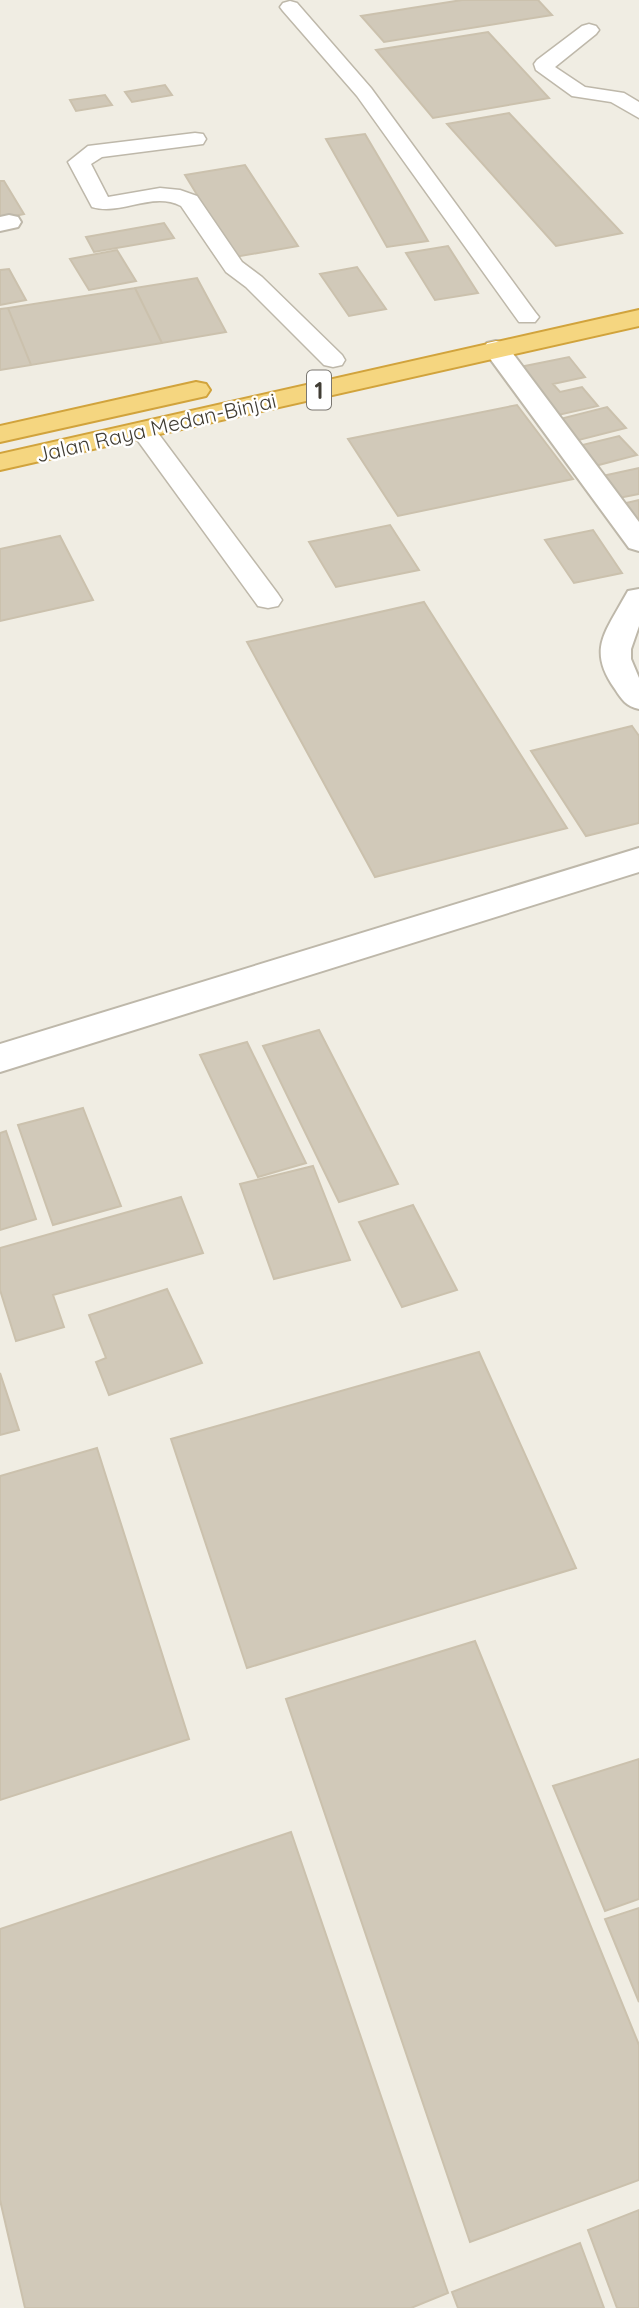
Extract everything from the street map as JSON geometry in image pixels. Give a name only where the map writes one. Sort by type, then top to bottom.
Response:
[{"type":"highway","name":"Jalan Raya Medan-Binjai","points":[[0,462],[450,360],[527,317],[577,306]]},
{"type":"highway","name":"Jalan Raya Medan-Binjai","points":[[492,338],[639,318]]},
{"type":"highway","points":[[434,338],[450,360]]},
{"type":"highway","name":"1","points":[[306,366],[346,358]]},
{"type":"highway","name":"Jalan Raya Medan-Binjai","points":[[0,434],[226,384]]},
{"type":"street","points":[[492,338],[639,542]]},
{"type":"street","points":[[639,598],[613,651],[615,664],[624,681],[639,699]]},
{"type":"street","points":[[0,1058],[639,860]]},
{"type":"lane","points":[[290,7],[364,92],[527,317]]},
{"type":"lane","points":[[589,30],[544,64],[546,70],[579,92],[617,97],[639,112]]},
{"type":"lane","points":[[195,139],[96,151],[79,162],[100,202],[106,204],[181,195],[189,201],[234,267],[346,358]]},
{"type":"lane","points":[[143,430],[268,600]]},
{"type":"building","points":[[462,0],[538,0],[552,15],[384,42],[361,16]]},
{"type":"building","points":[[488,32],[549,98],[433,118],[376,50]]},
{"type":"building","points":[[165,85],[172,95],[132,102],[125,92]]},
{"type":"building","points":[[105,95],[112,105],[76,111],[70,100]]},
{"type":"building","points":[[509,113],[622,233],[556,246],[447,124]]},
{"type":"building","points":[[365,134],[428,241],[387,247],[326,139]]},
{"type":"building","points":[[245,165],[298,246],[235,257],[185,175]]},
{"type":"building","points":[[0,181],[4,181],[24,214],[0,219]]},
{"type":"building","points":[[164,223],[174,238],[94,252],[86,237]]},
{"type":"building","points":[[448,246],[478,293],[435,300],[406,253]]},
{"type":"building","points":[[117,250],[136,281],[89,290],[70,259]]},
{"type":"building","points":[[357,267],[386,309],[349,316],[320,274]]},
{"type":"building","points":[[9,269],[26,300],[0,305],[0,270]]},
{"type":"building","points":[[197,278],[226,332],[162,343],[135,288]]},
{"type":"building","points":[[135,288],[162,343],[31,365],[8,308]]},
{"type":"building","points":[[8,308],[31,365],[0,370],[0,309]]},
{"type":"building","points":[[569,357],[585,377],[553,384],[560,392],[582,387],[598,406],[554,416],[515,368]]},
{"type":"building","points":[[517,405],[573,479],[398,516],[348,439]]},
{"type":"building","points":[[607,407],[626,428],[571,442],[552,421]]},
{"type":"building","points":[[619,436],[637,455],[591,467],[574,447]]},
{"type":"building","points":[[639,468],[639,494],[614,499],[598,477]]},
{"type":"building","points":[[639,500],[639,531],[617,505]]},
{"type":"building","points":[[390,525],[419,570],[336,587],[309,542]]},
{"type":"building","points":[[593,530],[622,573],[574,583],[545,540]]},
{"type":"building","points":[[60,536],[93,600],[0,621],[0,549]]},
{"type":"building","points":[[424,602],[567,828],[375,877],[247,642]]},
{"type":"building","points":[[632,726],[639,736],[639,823],[586,836],[531,751]]},
{"type":"building","points":[[319,1030],[398,1184],[339,1202],[263,1046]]},
{"type":"building","points":[[247,1042],[306,1163],[258,1177],[200,1055]]},
{"type":"building","points":[[83,1108],[121,1206],[53,1225],[18,1125]]},
{"type":"building","points":[[6,1131],[36,1219],[0,1230],[0,1133]]},
{"type":"building","points":[[313,1166],[350,1260],[274,1279],[240,1184]]},
{"type":"building","points":[[181,1197],[203,1253],[53,1295],[64,1327],[16,1341],[0,1290],[0,1248]]},
{"type":"building","points":[[413,1205],[457,1290],[402,1307],[359,1222]]},
{"type":"building","points":[[167,1289],[202,1363],[109,1395],[96,1362],[106,1358],[89,1315]]},
{"type":"building","points":[[479,1352],[576,1568],[247,1668],[171,1439]]},
{"type":"building","points":[[0,1373],[19,1430],[0,1435]]},
{"type":"building","points":[[97,1448],[189,1739],[0,1800],[0,1476]]},
{"type":"building","points":[[475,1641],[639,2045],[639,2180],[470,2242],[286,1699]]},
{"type":"building","points":[[639,1759],[639,1899],[605,1911],[553,1786]]},
{"type":"building","points":[[291,1832],[448,2293],[411,2308],[25,2308],[0,2200],[0,1929]]},
{"type":"building","points":[[639,1908],[639,2002],[605,1919]]},
{"type":"building","points":[[639,2210],[639,2308],[617,2308],[588,2230]]},
{"type":"building","points":[[580,2243],[604,2308],[458,2308],[452,2292]]}]
